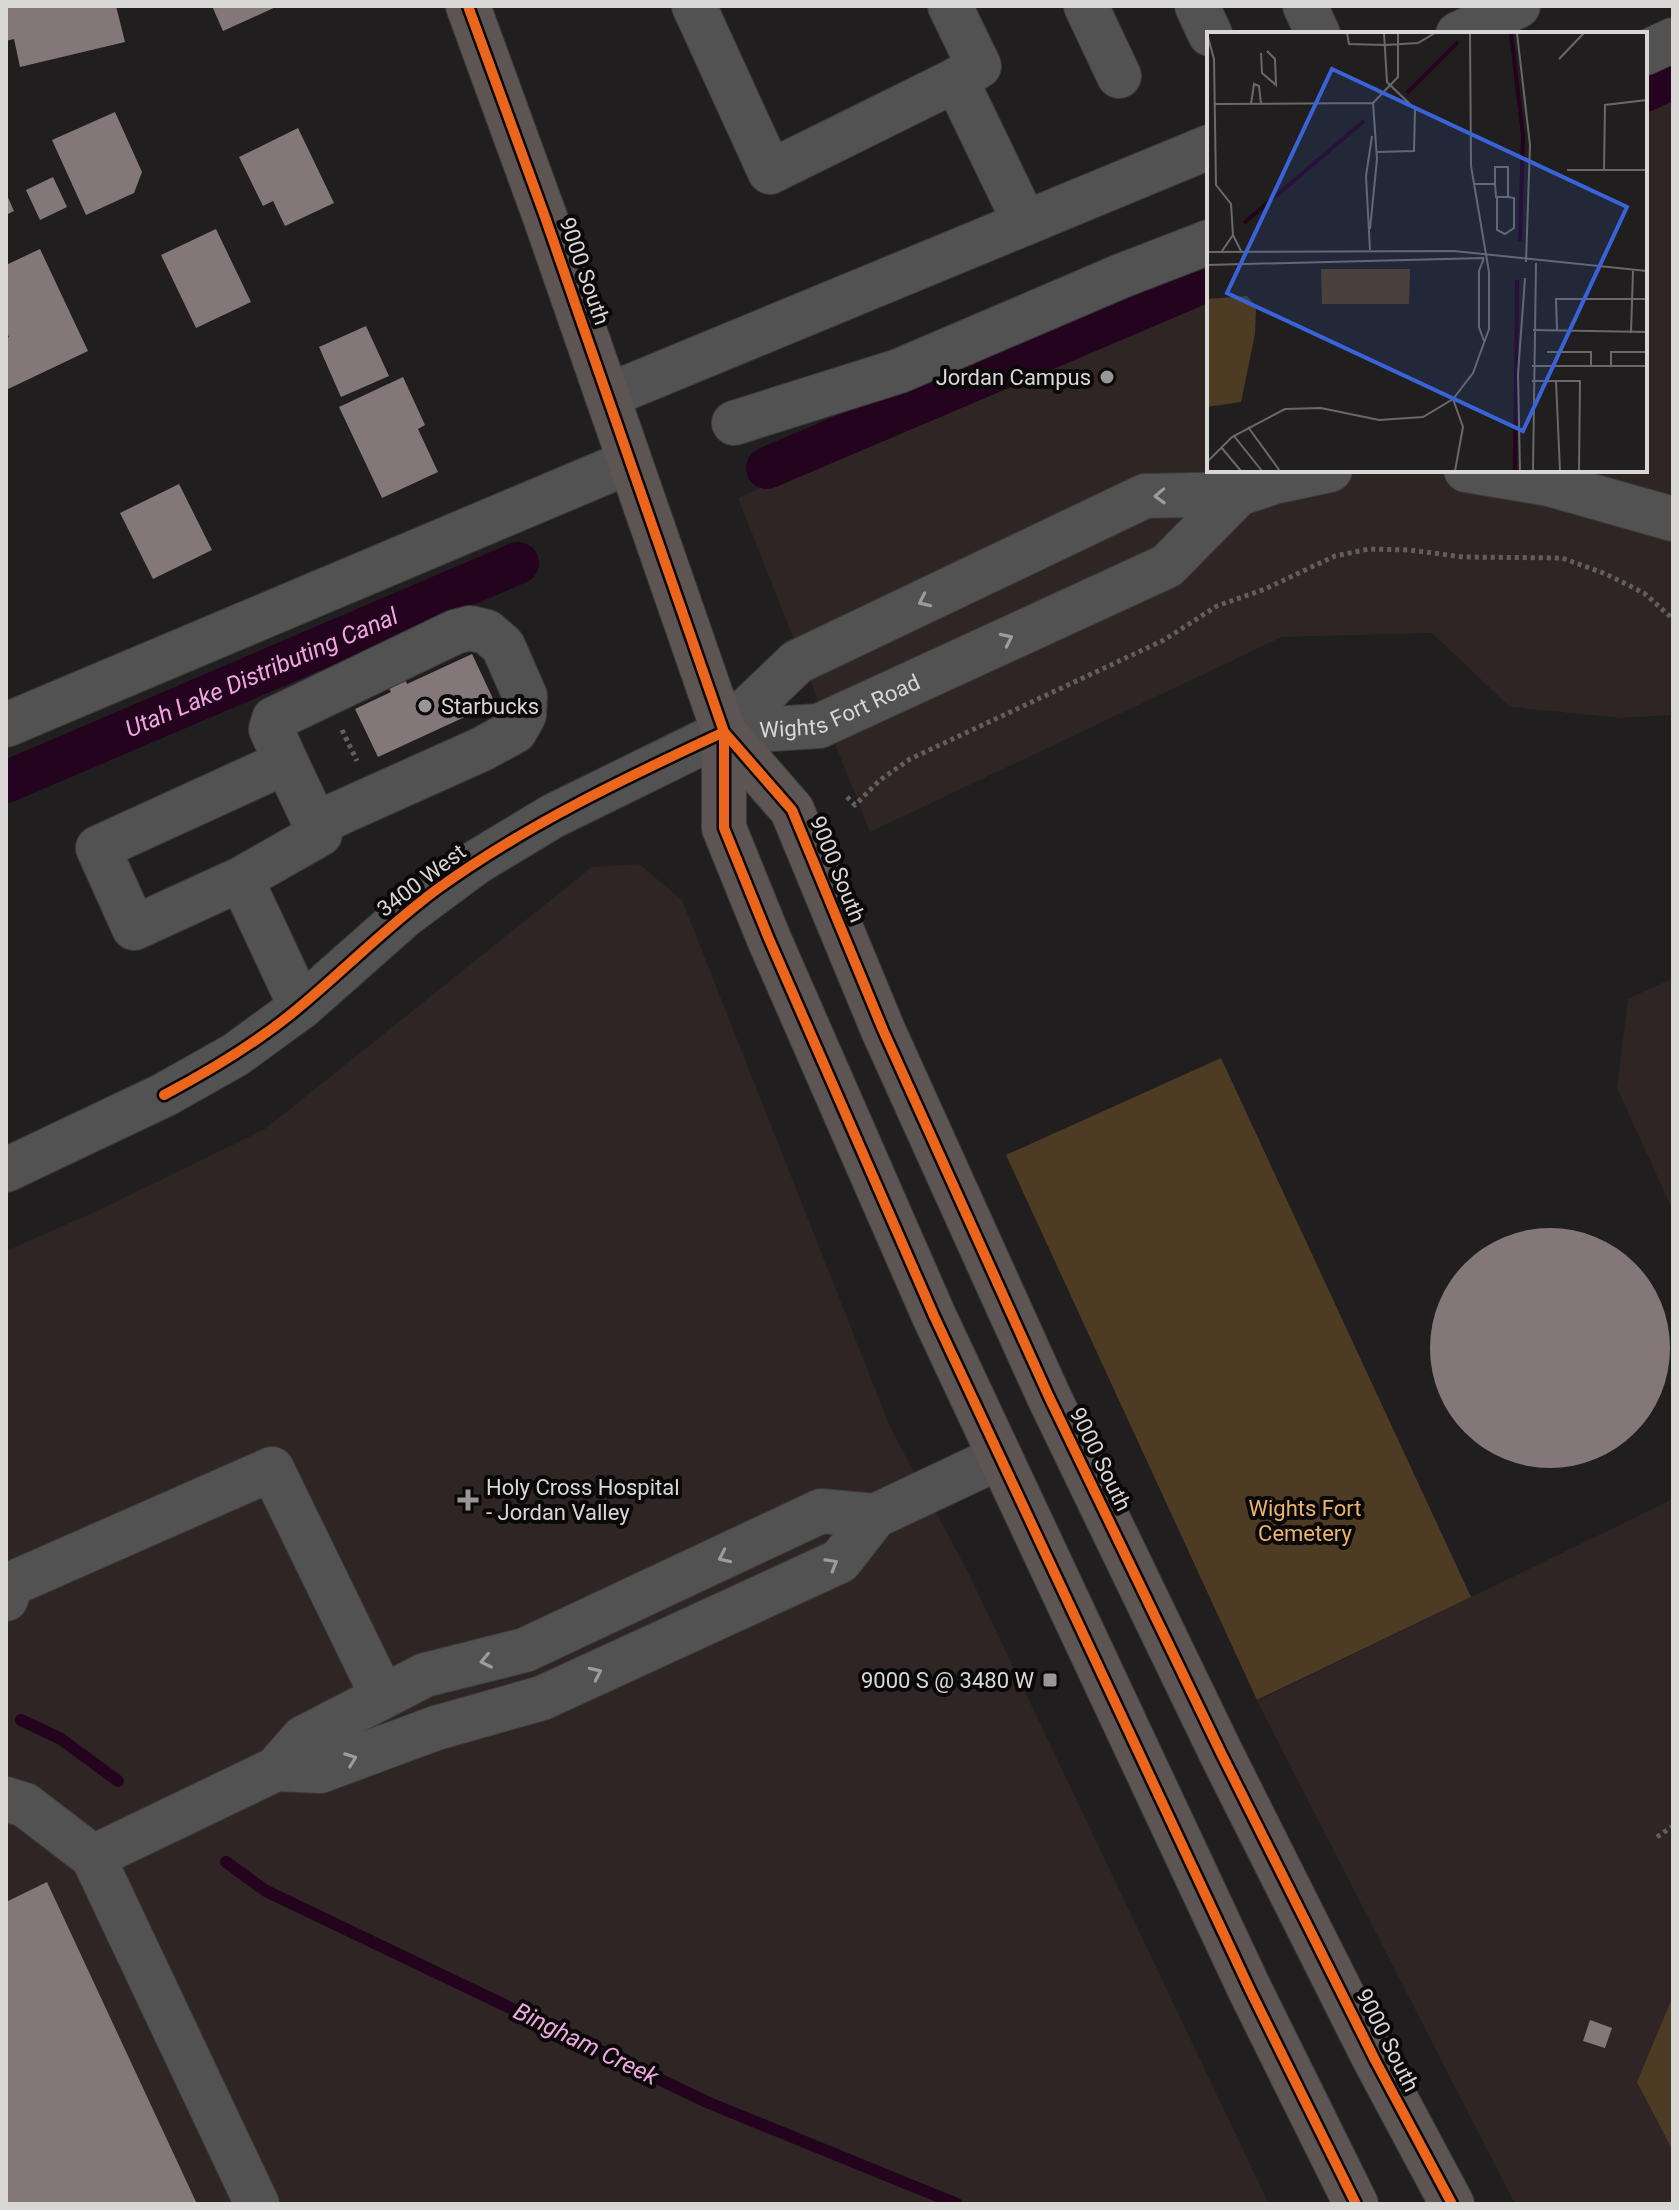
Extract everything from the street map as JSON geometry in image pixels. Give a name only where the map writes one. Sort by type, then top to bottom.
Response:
[{"type":"main road","name":"9000 South","points":[[468,6],[724,732],[724,828],[821,1064],[1000,1457],[1250,1990],[1356,2204]]},
{"type":"main road","name":"9000 South","points":[[724,732],[792,810],[889,1044],[1049,1397],[1256,1823],[1375,2060],[1452,2204]]},
{"type":"street","points":[[694,6],[770,172],[979,66],[950,6]]},
{"type":"street","points":[[1086,6],[1119,76]]},
{"type":"street","points":[[1197,6],[1209,32]]},
{"type":"street","points":[[1305,6],[1317,32]]},
{"type":"street","points":[[1462,32],[1518,6]]},
{"type":"street","points":[[1647,52],[1673,40]]},
{"type":"street","points":[[956,80],[1025,223]]},
{"type":"street","points":[[607,396],[1207,148]]},
{"type":"street","points":[[734,423],[899,371],[1207,243]]},
{"type":"street","points":[[6,725],[629,462]]},
{"type":"street","name":"Wights Fort Road","points":[[724,732],[797,662],[1145,496],[1238,494],[1321,472]]},
{"type":"street","points":[[1478,472],[1549,484],[1673,519]]},
{"type":"street","name":"Wights Fort Road","points":[[724,732],[819,726],[1167,566],[1238,494]]},
{"type":"street","points":[[286,762],[98,848],[134,928],[241,879],[320,834],[315,824],[286,762],[271,729],[274,719],[455,632],[470,628],[487,632],[503,646],[525,696],[524,715],[515,731],[482,749],[315,824]]},
{"type":"street","name":"3400 West","points":[[6,1170],[200,1076],[235,1055],[301,1007],[405,915],[475,863],[553,816],[724,732]]},
{"type":"street","points":[[241,879],[301,1007]]},
{"type":"street","points":[[276,1769],[320,1771],[436,1728],[542,1698],[840,1561],[875,1516],[1000,1457]]},
{"type":"street","points":[[6,1599],[11,1584],[272,1469],[382,1695]]},
{"type":"street","points":[[93,1857],[276,1769],[303,1738],[425,1675],[525,1650],[821,1511],[875,1516]]},
{"type":"street","points":[[6,1799],[25,1805],[93,1857],[257,2204]]},
{"type":"path","points":[[847,797],[855,805],[880,780],[910,759],[1164,640],[1217,606],[1265,589],[1335,556],[1358,551],[1410,550],[1463,557],[1562,558],[1606,574],[1644,593],[1673,619]]},
{"type":"path","points":[[351,725],[342,729],[359,765]]},
{"type":"path","points":[[1657,1837],[1673,1826]]},
{"type":"shaded area","name":"Jordan Campus","points":[[1673,75],[1673,715],[1621,718],[1510,707],[1432,633],[1282,637],[870,832],[738,498],[1207,286],[1207,472],[1647,472],[1647,87]]},
{"type":"shaded area","name":"Holy Cross Hospital - Jordan Valley","points":[[639,864],[682,900],[891,1429],[967,1570],[1269,2204],[6,2204],[6,1251],[99,1210],[265,1129],[592,867]]},
{"type":"shaded area","points":[[1673,978],[1673,1211],[1617,1088],[1628,999]]},
{"type":"shaded area","points":[[1673,1499],[1673,2204],[1515,2204],[1257,1701]]},
{"type":"green space","name":"Wights Fort Cemetery","points":[[1221,1058],[1471,1597],[1257,1700],[1006,1155]]},
{"type":"green space","points":[[1673,1996],[1673,2151],[1637,2082]]},
{"type":"building","points":[[6,6],[116,6],[125,42],[20,67],[14,39],[6,41]]},
{"type":"building","points":[[212,6],[278,6],[223,31]]},
{"type":"building","points":[[115,112],[142,172],[134,193],[86,215],[52,140]]},
{"type":"building","points":[[298,128],[334,203],[285,226],[273,201],[263,206],[239,157]]},
{"type":"building","points":[[53,177],[67,207],[40,220],[26,190]]},
{"type":"building","points":[[6,193],[14,211],[6,215]]},
{"type":"building","points":[[216,229],[251,302],[196,328],[161,255]]},
{"type":"building","points":[[40,249],[88,351],[6,390],[6,339],[9,337],[6,331],[6,265]]},
{"type":"building","points":[[366,326],[389,376],[341,397],[319,347]]},
{"type":"building","points":[[403,377],[425,425],[418,429],[438,472],[382,498],[339,407]]},
{"type":"building","points":[[179,484],[212,550],[153,579],[120,513]]},
{"type":"building","name":"Starbucks","points":[[472,654],[495,703],[378,757],[355,709],[391,692],[387,685],[404,677],[407,684]]},
{"type":"building","points":[[1550,1228],[1573,1230],[1596,1237],[1617,1248],[1635,1263],[1650,1281],[1661,1302],[1668,1325],[1668,1371],[1661,1394],[1650,1415],[1635,1433],[1617,1448],[1596,1459],[1573,1466],[1550,1468],[1527,1466],[1504,1459],[1483,1448],[1465,1433],[1450,1415],[1439,1394],[1432,1371],[1430,1348],[1432,1325],[1439,1302],[1450,1281],[1465,1263],[1483,1248],[1504,1237],[1527,1230]]},
{"type":"building","points":[[47,1882],[197,2204],[6,2204],[6,1902]]},
{"type":"building","points":[[1590,2020],[1612,2028],[1605,2048],[1583,2041]]},
{"type":"waterway","name":"Utah Lake Distributing Canal","points":[[1647,90],[1673,78]]},
{"type":"waterway","name":"Utah Lake Distributing Canal","points":[[767,468],[1207,281]]},
{"type":"waterway","name":"Utah Lake Distributing Canal","points":[[6,782],[518,563]]},
{"type":"waterway","name":"Bingham Creek","points":[[21,1720],[61,1739],[118,1781]]},
{"type":"waterway","name":"Bingham Creek","points":[[226,1862],[266,1891],[709,2103],[957,2204]]},
{"type":"cycle path","points":[[468,6],[545,217],[724,732],[724,828],[769,939],[934,1316],[1250,1990],[1356,2204]]},
{"type":"cycle path","points":[[724,732],[792,810],[883,1030],[1049,1397],[1221,1753],[1375,2060],[1452,2204]]},
{"type":"cycle path","points":[[164,1095],[270,1031],[419,903],[470,866],[577,804],[724,732]]},
{"type":"place","name":"Jordan Campus","points":[[1107,377]]},
{"type":"place","name":"Starbucks","points":[[425,706]]},
{"type":"place","name":"Holy Cross Hospital - Jordan Valley","points":[[468,1500]]},
{"type":"place","name":"9000 S @ 3480 W","points":[[1050,1680]]}]
